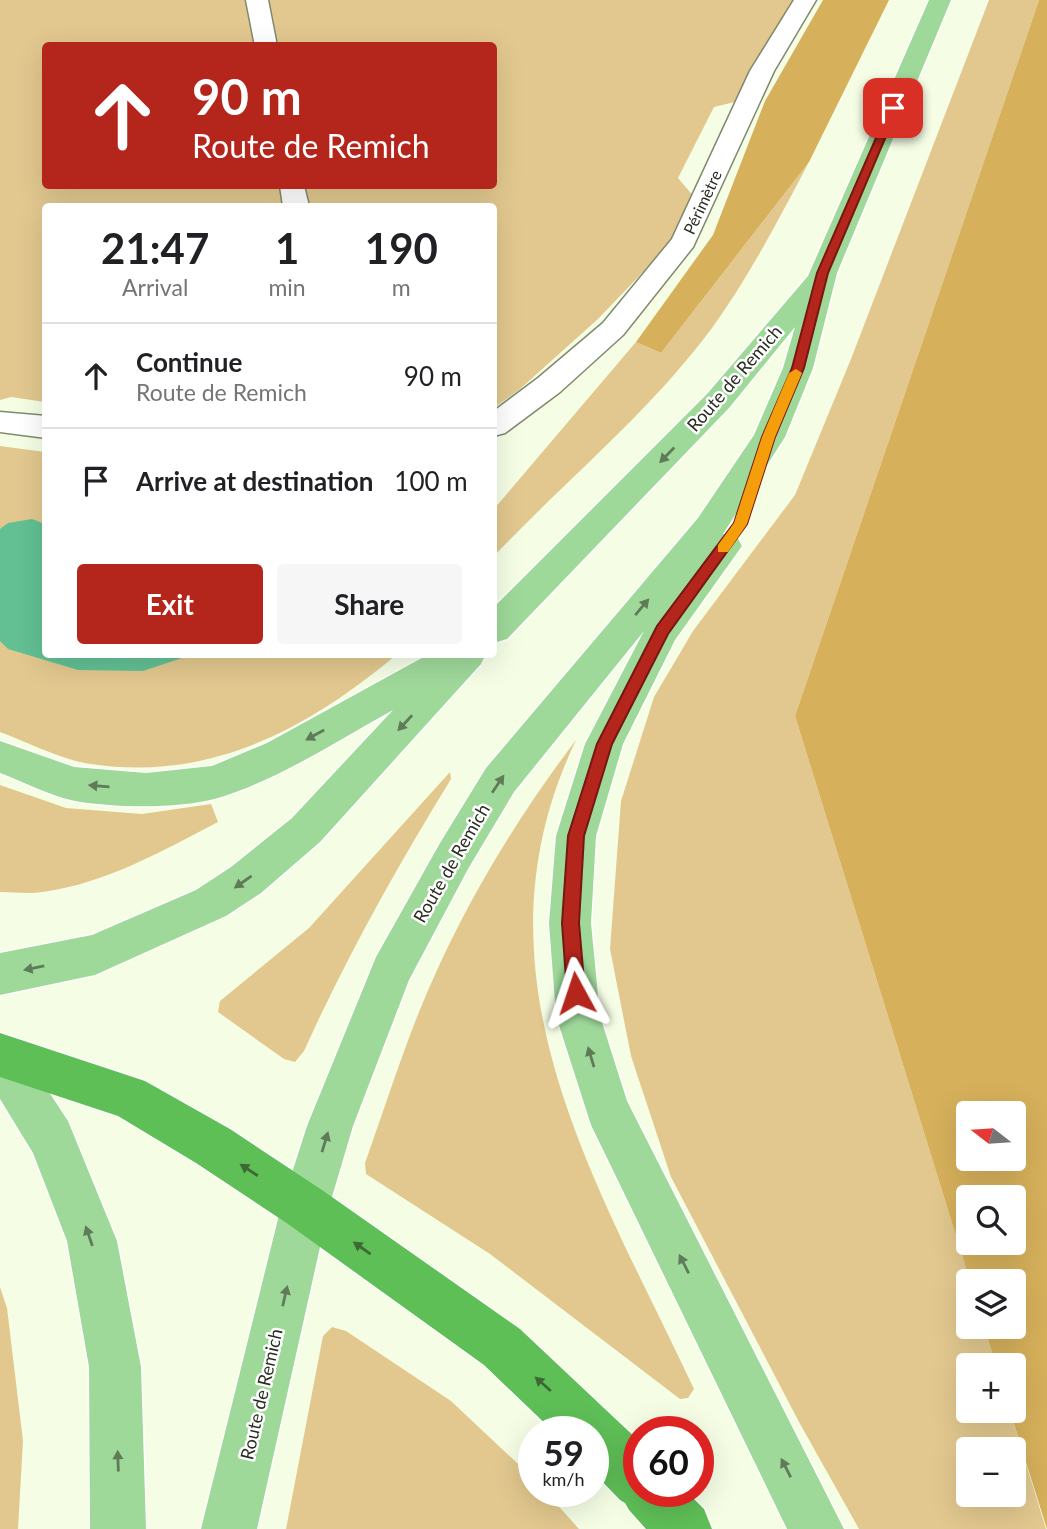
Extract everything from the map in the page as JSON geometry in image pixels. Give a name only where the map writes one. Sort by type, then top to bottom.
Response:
[{"type":"highway","points":[[0,1056],[129,1097],[213,1146],[306,1207],[502,1347],[576,1416]]},
{"type":"highway","points":[[609,1449],[623,1464]]},
{"type":"highway","points":[[663,1507],[684,1529]]},
{"type":"main road","name":"Route de Remich","points":[[229,1529],[306,1207],[330,1126],[391,971],[500,780],[710,527],[769,437],[798,368],[823,273],[940,0]]},
{"type":"main road","name":"Route de Remich","points":[[497,626],[619,505],[718,401],[823,273]]},
{"type":"main road","points":[[769,437],[741,524],[662,631],[604,744],[576,836],[570,923],[578,1016],[607,1110],[816,1529]]},
{"type":"main road","points":[[0,757],[74,783],[146,790],[215,782],[281,754],[454,658]]},
{"type":"main road","points":[[0,974],[95,955],[211,903],[246,880],[306,830],[464,658]]},
{"type":"main road","points":[[0,1056],[51,1138],[92,1241],[115,1367],[118,1529]]},
{"type":"lane","points":[[257,0],[265,42]]},
{"type":"lane","name":"Périmètre","points":[[497,424],[549,385],[613,329],[684,241],[762,71],[805,0]]},
{"type":"lane","points":[[0,422],[42,427]]},
{"type":"shaded area","points":[[0,0],[793,0],[739,101],[714,107],[678,178],[695,198],[664,250],[598,319],[520,389],[497,406],[497,203],[42,203],[42,402],[11,397],[0,400]]},
{"type":"shaded area","points":[[823,0],[889,0],[809,162],[661,353],[636,342],[713,235],[765,101]]},
{"type":"shaded area","points":[[989,0],[1039,0],[795,716],[956,1236],[956,1255],[962,1255],[966,1269],[956,1269],[956,1339],[988,1339],[992,1353],[956,1353],[956,1423],[1014,1423],[1018,1437],[956,1437],[956,1507],[1026,1507],[1026,1463],[1046,1529],[859,1529],[799,1422],[671,1177],[631,1056],[610,949],[621,801],[654,697],[693,631],[795,495],[851,359]]},
{"type":"shaded area","points":[[1039,0],[1047,0],[1047,1529],[1026,1462],[1026,1437],[1018,1437],[1014,1423],[1026,1423],[1026,1353],[992,1353],[988,1339],[1026,1339],[1026,1269],[966,1269],[962,1255],[1026,1255],[1026,1185],[956,1185],[956,1236],[795,716]]},
{"type":"shaded area","points":[[809,162],[739,288],[712,328],[661,389],[497,553],[497,505],[636,342],[661,353]]},
{"type":"shaded area","points":[[0,446],[42,452],[42,658],[392,658],[328,706],[292,727],[255,744],[216,757],[176,765],[134,768],[80,762],[0,732]]},
{"type":"shaded area","points":[[32,519],[42,523],[42,658],[182,658],[143,671],[78,670],[8,649],[0,641],[0,529],[8,523]]},
{"type":"shaded area","points":[[576,740],[545,826],[533,911],[538,993],[556,1074],[584,1154],[618,1232],[694,1389],[688,1398],[680,1399],[490,1254],[366,1174],[365,1163],[405,1050],[451,940],[509,837]]},
{"type":"shaded area","points":[[450,772],[451,779],[373,912],[304,1051],[295,1062],[284,1059],[218,1012],[220,1001],[309,928]]},
{"type":"shaded area","points":[[0,785],[66,808],[142,814],[211,804],[218,822],[112,874],[67,888],[43,892],[0,892]]},
{"type":"shaded area","points":[[0,1287],[7,1308],[23,1441],[18,1529],[0,1529]]},
{"type":"shaded area","points":[[332,1327],[346,1331],[451,1401],[518,1464],[518,1507],[559,1507],[579,1529],[286,1529],[323,1336]]},
{"type":"slow traffic","points":[[723,548],[741,524],[769,437],[796,373]]},
{"type":"route","points":[[576,993],[570,923],[576,836],[604,744],[662,631],[741,524],[769,437],[798,368],[823,273],[893,108]]}]
